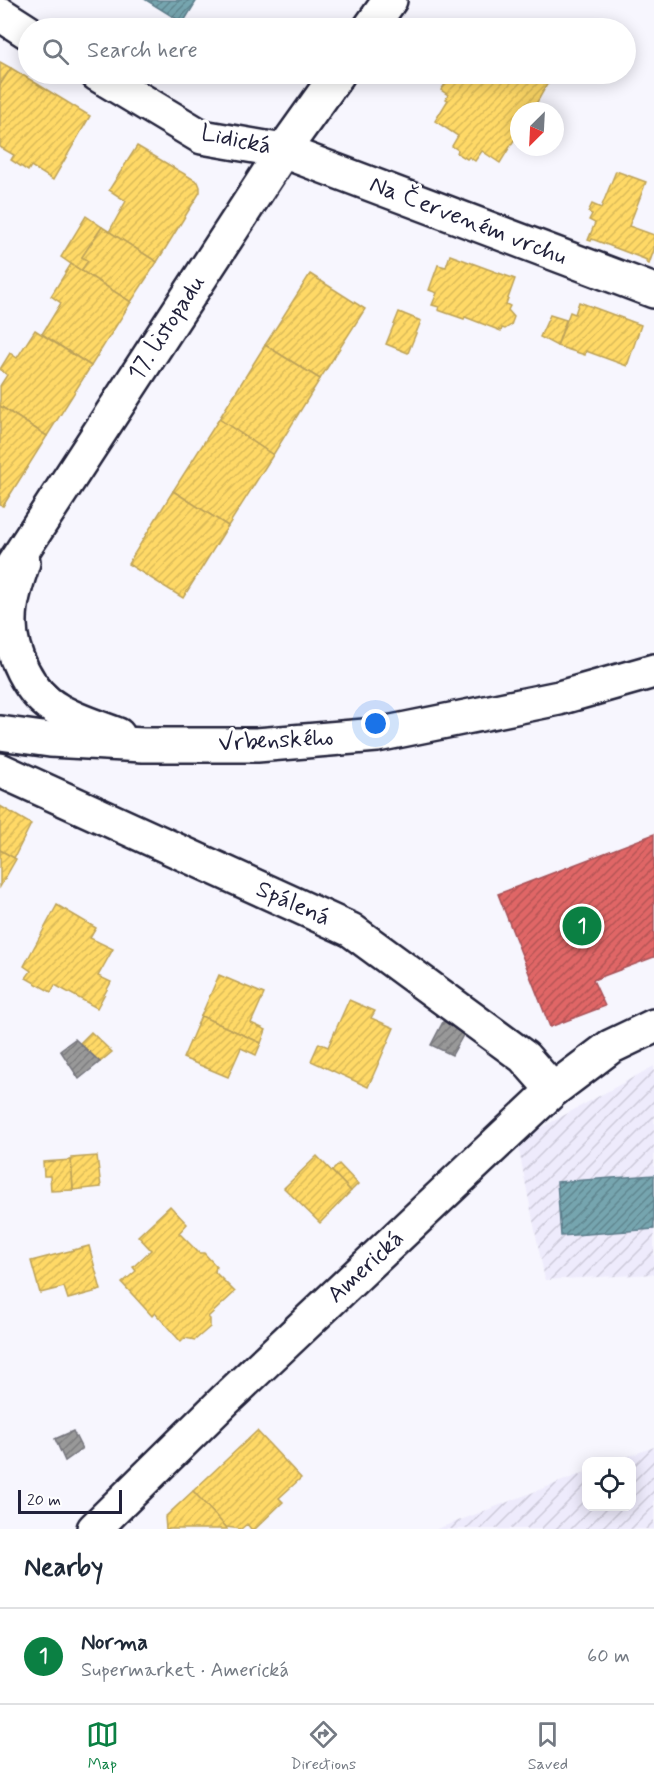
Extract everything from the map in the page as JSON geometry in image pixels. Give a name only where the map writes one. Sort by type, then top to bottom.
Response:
[{"type":"street","points":[[377,18],[390,0]]},
{"type":"street","points":[[0,14],[18,26]]},
{"type":"street","name":"Lidická","points":[[114,84],[202,137],[283,151]]},
{"type":"street","name":"17. listopadu","points":[[0,585],[283,151],[331,84]]},
{"type":"street","name":"Na Červeném vrchu","points":[[283,151],[654,291]]},
{"type":"street","points":[[33,535],[15,587],[10,621],[15,653],[20,664],[37,692],[57,710],[141,744]]},
{"type":"street","name":"Vrbenského","points":[[0,733],[50,740],[141,744],[257,745],[377,735],[559,698],[654,671]]},
{"type":"street","name":"Spálená","points":[[0,770],[351,930],[524,1056],[553,1090]]},
{"type":"street","name":"Americká","points":[[94,1529],[225,1400],[553,1090],[610,1047],[654,1026]]},
{"type":"shaded area","points":[[654,1066],[654,1274],[545,1280],[517,1141]]},
{"type":"shaded area","points":[[654,1447],[654,1529],[437,1529],[582,1474],[582,1511],[636,1511],[636,1457],[627,1457]]},
{"type":"building: Homes","points":[[0,62],[11,68],[0,85]]},
{"type":"building: Homes","points":[[11,68],[18,72],[18,84],[37,84],[90,116],[53,180],[31,166],[28,171],[11,160],[14,155],[0,147],[0,85]]},
{"type":"building: Homes","points":[[445,84],[547,84],[537,102],[510,102],[510,147],[500,163],[482,151],[475,161],[457,153],[458,150],[452,146],[458,136],[435,121],[448,100],[446,99],[448,95],[441,90]]},
{"type":"building: Homes","points":[[137,146],[198,182],[200,187],[200,192],[157,262],[109,232],[126,201],[109,190]]},
{"type":"building: Homes","points":[[616,171],[646,182],[629,226],[654,235],[654,250],[649,264],[647,260],[592,239],[588,240],[595,223],[589,220],[592,214],[588,212],[592,204],[601,208]]},
{"type":"building: Homes","points":[[86,216],[102,227],[82,257],[88,261],[81,271],[61,257]]},
{"type":"building: Homes","points":[[102,227],[157,262],[131,302],[81,271],[88,261],[82,257]]},
{"type":"building: Homes","points":[[450,255],[515,279],[506,304],[510,306],[508,310],[514,317],[511,325],[505,329],[502,328],[501,331],[465,317],[464,319],[438,310],[439,307],[432,305],[437,293],[429,290],[438,265],[446,267]]},
{"type":"building: Homes","points":[[71,264],[131,302],[91,366],[42,334],[61,303],[51,296]]},
{"type":"building: Homes","points":[[310,274],[365,309],[320,379],[265,345]]},
{"type":"building: Homes","points":[[579,302],[641,325],[627,366],[586,351],[585,355],[557,346],[570,312],[575,314]]},
{"type":"building: Homes","points":[[399,312],[421,321],[408,353],[386,344]]},
{"type":"building: Homes","points":[[550,315],[566,320],[557,346],[540,337]]},
{"type":"building: Homes","points":[[35,330],[91,366],[47,436],[0,406],[0,386],[7,375],[0,369],[10,353],[17,358]]},
{"type":"building: Homes","points":[[265,345],[320,379],[273,455],[219,419]]},
{"type":"building: Homes","points":[[0,406],[47,436],[3,506],[0,505]]},
{"type":"building: Homes","points":[[219,419],[273,455],[228,526],[173,491]]},
{"type":"building: Homes","points":[[173,491],[228,526],[183,598],[128,564]]},
{"type":"building: Homes","points":[[0,806],[31,824],[14,858],[0,850]]},
{"type":"building: Homes","points":[[0,850],[16,859],[0,887]]},
{"type":"building: Homes","points":[[57,905],[96,928],[90,938],[113,949],[98,976],[111,982],[97,1008],[55,985],[51,992],[26,978],[31,971],[24,966]]},
{"type":"building: Homes","points":[[219,975],[264,994],[251,1023],[266,1030],[261,1043],[201,1016]]},
{"type":"building: Homes","points":[[349,1000],[375,1011],[371,1018],[394,1028],[368,1087],[311,1061],[319,1043],[328,1047]]},
{"type":"building: Homes","points":[[201,1016],[261,1043],[256,1055],[241,1048],[228,1077],[183,1058]]},
{"type":"building: Homes","points":[[91,1032],[112,1052],[100,1062],[80,1043]]},
{"type":"building: Homes","points":[[97,1156],[101,1187],[73,1190],[71,1158]]},
{"type":"building: Homes","points":[[317,1156],[351,1191],[320,1223],[284,1188]]},
{"type":"building: Homes","points":[[71,1160],[73,1190],[51,1191],[50,1176],[44,1176],[43,1162]]},
{"type":"building: Homes","points":[[339,1164],[358,1184],[351,1191],[332,1171]]},
{"type":"building: Homes","points":[[170,1206],[187,1224],[179,1233],[199,1253],[204,1253],[216,1266],[215,1272],[235,1292],[208,1317],[210,1327],[195,1340],[185,1338],[181,1342],[155,1313],[152,1316],[122,1283],[136,1271],[133,1267],[151,1250],[138,1236]]},
{"type":"building: Homes","points":[[89,1246],[101,1290],[68,1299],[64,1287],[40,1293],[31,1261]]},
{"type":"building: Homes","points":[[257,1431],[301,1478],[279,1498],[283,1502],[255,1529],[251,1529],[247,1524],[241,1529],[226,1527],[193,1491]]},
{"type":"building: Homes","points":[[193,1491],[227,1529],[166,1529],[165,1517]]},
{"type":"building: Shops","points":[[654,834],[654,957],[593,980],[605,1006],[550,1027],[498,894]]},
{"type":"building: Public","points":[[146,0],[197,0],[186,18],[175,18]]},
{"type":"building: Public","points":[[654,1175],[654,1229],[561,1236],[557,1182]]},
{"type":"building: Industry","points":[[445,1018],[467,1028],[452,1055],[431,1045]]},
{"type":"building: Industry","points":[[75,1039],[100,1062],[79,1079],[60,1050]]},
{"type":"building: Industry","points":[[73,1431],[82,1449],[65,1461],[55,1439]]},
{"type":"place","name":"Norma","points":[[582,926]]}]
